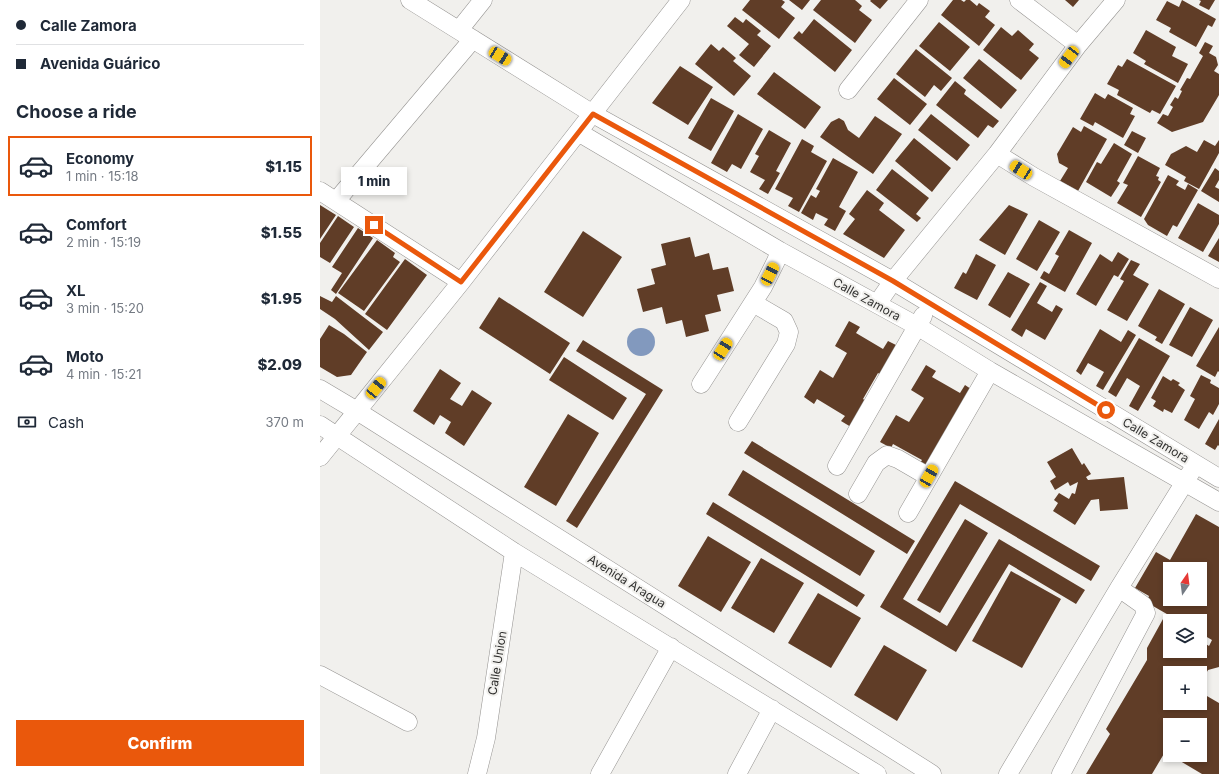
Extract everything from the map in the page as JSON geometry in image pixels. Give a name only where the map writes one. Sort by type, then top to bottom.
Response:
[{"type":"street","name":"Calle Zamora","points":[[410,0],[593,114],[893,281],[1219,478]]},
{"type":"street","points":[[336,201],[466,35],[483,0]]},
{"type":"street","points":[[320,457],[461,282],[681,0]]},
{"type":"street","points":[[848,90],[919,0]]},
{"type":"street","points":[[1019,0],[1078,45]]},
{"type":"street","points":[[877,304],[893,281],[997,154],[1078,45],[1116,0]]},
{"type":"street","name":"Calle Zamora","points":[[578,132],[780,251],[917,326],[990,371],[1219,502]]},
{"type":"street","points":[[997,154],[1034,177],[1219,279]]},
{"type":"street","points":[[320,191],[461,282]]},
{"type":"street","points":[[701,384],[763,287],[780,251]]},
{"type":"street","points":[[738,422],[786,344],[789,332],[784,321],[753,303]]},
{"type":"street","points":[[837,466],[930,303]]},
{"type":"street","points":[[908,513],[990,371]]},
{"type":"street","name":"Avenida Aragua","points":[[320,390],[357,411],[932,774]]},
{"type":"street","points":[[320,425],[514,552],[877,774]]},
{"type":"street","points":[[858,494],[876,464],[887,455],[898,459],[929,476]]},
{"type":"street","points":[[1008,774],[1119,588],[1196,465]]},
{"type":"street","name":"Calle Union","points":[[477,774],[486,738],[514,552]]},
{"type":"street","points":[[1061,774],[1146,613],[1143,605],[1119,588]]},
{"type":"street","points":[[600,774],[671,647]]},
{"type":"street","points":[[320,675],[408,722]]},
{"type":"street","points":[[738,774],[772,709]]},
{"type":"water","points":[[641,328],[651,332],[655,342],[651,352],[641,356],[631,352],[627,342],[631,332]]},
{"type":"building","points":[[750,0],[782,0],[785,2],[781,7],[795,18],[779,39],[742,10]]},
{"type":"building","points":[[789,0],[810,0],[802,10]]},
{"type":"building","points":[[821,0],[855,0],[862,6],[859,10],[872,20],[855,43],[813,10]]},
{"type":"building","points":[[888,0],[880,9],[870,1]]},
{"type":"building","points":[[953,0],[961,0],[964,2],[966,0],[970,0],[977,6],[979,3],[990,11],[985,17],[995,25],[979,46],[941,15]]},
{"type":"building","points":[[1065,0],[1079,0],[1073,7]]},
{"type":"building","points":[[1182,0],[1216,19],[1212,27],[1208,25],[1196,47],[1169,32],[1171,28],[1156,20],[1167,1],[1179,7]]},
{"type":"building","points":[[1199,0],[1215,0],[1209,10],[1199,5],[1201,1]]},
{"type":"building","points":[[735,17],[743,23],[746,19],[761,31],[757,35],[771,46],[754,67],[739,55],[749,44],[727,26]]},
{"type":"building","points":[[814,19],[852,50],[835,72],[793,38],[799,31],[802,34]]},
{"type":"building","points":[[939,22],[970,47],[950,71],[919,46]]},
{"type":"building","points":[[1001,27],[1012,36],[1018,30],[1034,44],[1029,50],[1039,58],[1021,80],[983,50]]},
{"type":"building","points":[[1146,30],[1176,47],[1172,56],[1188,64],[1178,83],[1144,64],[1146,61],[1133,53]]},
{"type":"building","points":[[1205,42],[1213,46],[1209,53],[1216,57],[1218,65],[1214,71],[1219,74],[1219,95],[1203,122],[1172,132],[1157,123],[1163,114],[1168,116],[1173,107],[1170,105],[1175,97],[1178,99],[1182,91],[1180,90],[1187,78],[1190,79],[1203,56],[1199,53]]},
{"type":"building","points":[[711,44],[719,51],[723,47],[736,58],[733,61],[751,76],[734,96],[695,64]]},
{"type":"building","points":[[916,49],[952,78],[941,91],[934,85],[925,97],[896,74]]},
{"type":"building","points":[[979,59],[1017,90],[1001,109],[963,78]]},
{"type":"building","points":[[1127,59],[1176,86],[1160,114],[1152,110],[1150,113],[1117,95],[1119,90],[1107,84],[1118,65],[1122,67]]},
{"type":"building","points":[[680,66],[713,87],[688,125],[652,103]]},
{"type":"building","points":[[774,72],[821,107],[805,129],[757,94]]},
{"type":"building","points":[[894,78],[927,104],[910,125],[877,99]]},
{"type":"building","points":[[955,81],[966,90],[964,94],[999,121],[993,128],[988,125],[978,138],[936,105]]},
{"type":"building","points":[[1095,93],[1105,99],[1108,94],[1133,108],[1130,114],[1135,116],[1123,138],[1095,122],[1093,126],[1080,119]]},
{"type":"building","points":[[711,98],[734,111],[711,151],[688,138]]},
{"type":"building","points":[[738,114],[763,129],[741,169],[732,164],[727,172],[711,163]]},
{"type":"building","points":[[931,114],[970,145],[957,161],[918,130]]},
{"type":"building","points":[[875,116],[902,134],[873,174],[820,137],[831,122],[839,118],[844,121],[848,130],[859,138]]},
{"type":"building","points":[[1084,126],[1107,139],[1078,191],[1060,181],[1068,168],[1059,163],[1057,154],[1073,127],[1081,132]]},
{"type":"building","points":[[769,130],[791,143],[776,171],[780,173],[768,194],[759,189],[765,180],[750,172],[759,156],[755,154]]},
{"type":"building","points":[[1132,131],[1146,138],[1138,153],[1124,145]]},
{"type":"building","points":[[914,138],[951,168],[932,192],[895,161]]},
{"type":"building","points":[[802,139],[814,146],[811,152],[827,161],[799,212],[788,206],[793,198],[775,189]]},
{"type":"building","points":[[1204,140],[1215,146],[1219,140],[1219,153],[1199,189],[1184,181],[1186,177],[1165,165],[1171,154],[1186,146],[1197,152]]},
{"type":"building","points":[[1114,143],[1132,154],[1117,181],[1120,183],[1111,197],[1086,182],[1097,162],[1101,164]]},
{"type":"building","points":[[1138,156],[1160,168],[1156,176],[1159,177],[1158,180],[1161,182],[1141,217],[1117,203],[1128,185],[1123,183]]},
{"type":"building","points":[[833,158],[858,172],[839,207],[846,211],[835,231],[824,225],[828,219],[816,213],[813,220],[801,213],[811,195],[816,198],[820,191],[816,189]]},
{"type":"building","points":[[1215,168],[1219,171],[1219,180],[1215,187],[1219,189],[1219,202],[1201,191]]},
{"type":"building","points":[[892,169],[929,198],[916,214],[921,218],[917,222],[876,190]]},
{"type":"building","points":[[1168,175],[1179,181],[1176,185],[1185,190],[1188,184],[1198,190],[1177,227],[1173,225],[1167,236],[1148,225],[1144,219]]},
{"type":"building","points":[[867,190],[884,203],[879,210],[905,230],[884,258],[843,234],[855,219],[849,214]]},
{"type":"building","points":[[1198,203],[1219,215],[1219,224],[1203,252],[1178,238]]},
{"type":"building","points":[[320,205],[336,215],[320,239]]},
{"type":"building","points":[[1009,205],[1028,214],[1005,255],[979,240]]},
{"type":"building","points":[[338,216],[354,227],[330,263],[320,257],[320,243]]},
{"type":"building","points":[[1039,220],[1060,232],[1037,271],[1016,259]]},
{"type":"building","points":[[358,228],[373,238],[336,294],[331,290],[342,273],[332,267]]},
{"type":"building","points":[[1069,230],[1092,243],[1065,292],[1040,278],[1044,271],[1049,274],[1059,256],[1055,254]]},
{"type":"building","points":[[583,231],[622,257],[583,317],[544,292]]},
{"type":"building","points":[[690,237],[695,257],[709,253],[713,270],[728,267],[734,291],[717,295],[721,311],[705,315],[709,331],[686,337],[682,320],[666,324],[662,307],[643,312],[637,289],[655,284],[651,269],[666,265],[661,244]]},
{"type":"building","points":[[1219,238],[1219,262],[1208,256]]},
{"type":"building","points":[[377,240],[395,253],[393,257],[400,262],[364,311],[338,293]]},
{"type":"building","points":[[1118,252],[1129,259],[1118,277],[1114,275],[1096,306],[1076,294],[1100,254],[1112,262]]},
{"type":"building","points":[[976,254],[996,265],[977,300],[954,288],[963,272],[966,274]]},
{"type":"building","points":[[405,259],[427,275],[387,330],[365,314]]},
{"type":"building","points":[[1131,260],[1140,264],[1133,275],[1149,284],[1127,321],[1107,310],[1124,281],[1120,279]]},
{"type":"building","points":[[1008,272],[1030,284],[1010,318],[988,305]]},
{"type":"building","points":[[1040,282],[1047,286],[1037,303],[1052,312],[1056,305],[1063,309],[1045,340],[1026,329],[1022,337],[1011,330]]},
{"type":"building","points":[[1159,289],[1185,304],[1162,344],[1155,340],[1157,337],[1138,326]]},
{"type":"building","points":[[320,296],[332,302],[336,296],[383,332],[369,350],[335,319],[320,309]]},
{"type":"building","points":[[499,297],[570,343],[550,374],[479,328]]},
{"type":"building","points":[[1190,307],[1213,320],[1192,357],[1169,345]]},
{"type":"building","points":[[849,321],[860,327],[856,333],[883,349],[888,341],[898,346],[881,375],[878,373],[863,399],[866,401],[851,427],[841,421],[845,416],[817,399],[814,404],[804,397],[820,370],[833,378],[847,353],[835,346]]},
{"type":"building","points":[[329,325],[344,334],[367,352],[351,375],[337,377],[320,367],[320,339]]},
{"type":"building","points":[[1219,327],[1219,372],[1218,371],[1215,377],[1196,366]]},
{"type":"building","points":[[1100,329],[1121,342],[1128,330],[1136,335],[1103,390],[1096,386],[1104,372],[1088,363],[1081,375],[1076,371]]},
{"type":"building","points":[[1139,338],[1170,356],[1138,411],[1129,406],[1140,386],[1127,378],[1116,397],[1108,392]]},
{"type":"building","points":[[583,340],[663,390],[577,528],[566,521],[646,394],[576,351]]},
{"type":"building","points":[[564,357],[627,398],[613,420],[549,380]]},
{"type":"building","points":[[926,365],[936,371],[932,377],[960,393],[965,385],[974,391],[927,471],[918,466],[922,460],[893,444],[891,448],[880,442],[896,415],[909,422],[924,398],[911,390]]},
{"type":"building","points":[[440,369],[461,383],[450,399],[462,406],[472,390],[492,403],[464,446],[445,433],[451,422],[440,415],[434,425],[413,411]]},
{"type":"building","points":[[1201,375],[1211,380],[1210,383],[1219,388],[1219,404],[1213,415],[1209,412],[1199,429],[1184,420],[1195,399],[1190,396]]},
{"type":"building","points":[[1163,376],[1171,381],[1173,379],[1180,383],[1178,385],[1185,390],[1172,413],[1164,409],[1163,412],[1153,406],[1156,401],[1151,398]]},
{"type":"building","points":[[568,414],[599,433],[556,506],[524,487]]},
{"type":"building","points":[[1219,419],[1219,446],[1218,445],[1215,450],[1205,444]]},
{"type":"building","points":[[752,441],[915,541],[907,554],[744,453]]},
{"type":"building","points":[[1072,448],[1082,465],[1084,463],[1091,474],[1086,477],[1088,480],[1124,477],[1128,509],[1100,511],[1099,499],[1091,500],[1075,525],[1053,511],[1058,503],[1054,500],[1059,493],[1069,499],[1072,493],[1075,494],[1078,482],[1070,486],[1068,482],[1055,490],[1050,481],[1056,477],[1047,462]]},
{"type":"building","points":[[743,470],[875,551],[860,576],[728,495]]},
{"type":"building","points":[[955,481],[1100,566],[1091,581],[960,504],[903,599],[947,626],[999,539],[1085,590],[1076,604],[1009,564],[956,652],[880,607]]},
{"type":"building","points":[[713,502],[865,595],[857,607],[706,514]]},
{"type":"building","points":[[1196,514],[1219,527],[1219,667],[1208,670],[1207,672],[1207,666],[1163,666],[1163,710],[1207,710],[1207,696],[1219,703],[1219,774],[1202,774],[1182,762],[1207,762],[1207,718],[1163,718],[1163,755],[1152,774],[1086,774],[1110,734],[1106,729],[1147,660],[1147,648],[1163,619],[1163,658],[1207,658],[1207,645],[1209,646],[1212,640],[1207,637],[1207,614],[1167,614],[1146,602],[1149,596],[1135,588],[1156,552],[1170,560]]},
{"type":"building","points":[[965,519],[988,533],[940,613],[917,600]]},
{"type":"building","points":[[708,536],[751,562],[721,612],[678,586]]},
{"type":"building","points":[[761,558],[804,583],[774,633],[731,608]]},
{"type":"building","points":[[1011,571],[1061,599],[1022,668],[972,641]]},
{"type":"building","points":[[818,593],[861,618],[831,668],[788,643]]},
{"type":"building","points":[[884,645],[927,670],[897,721],[854,695]]},
{"type":"route","points":[[374,225],[461,282],[593,114],[893,281],[1106,410]]}]
